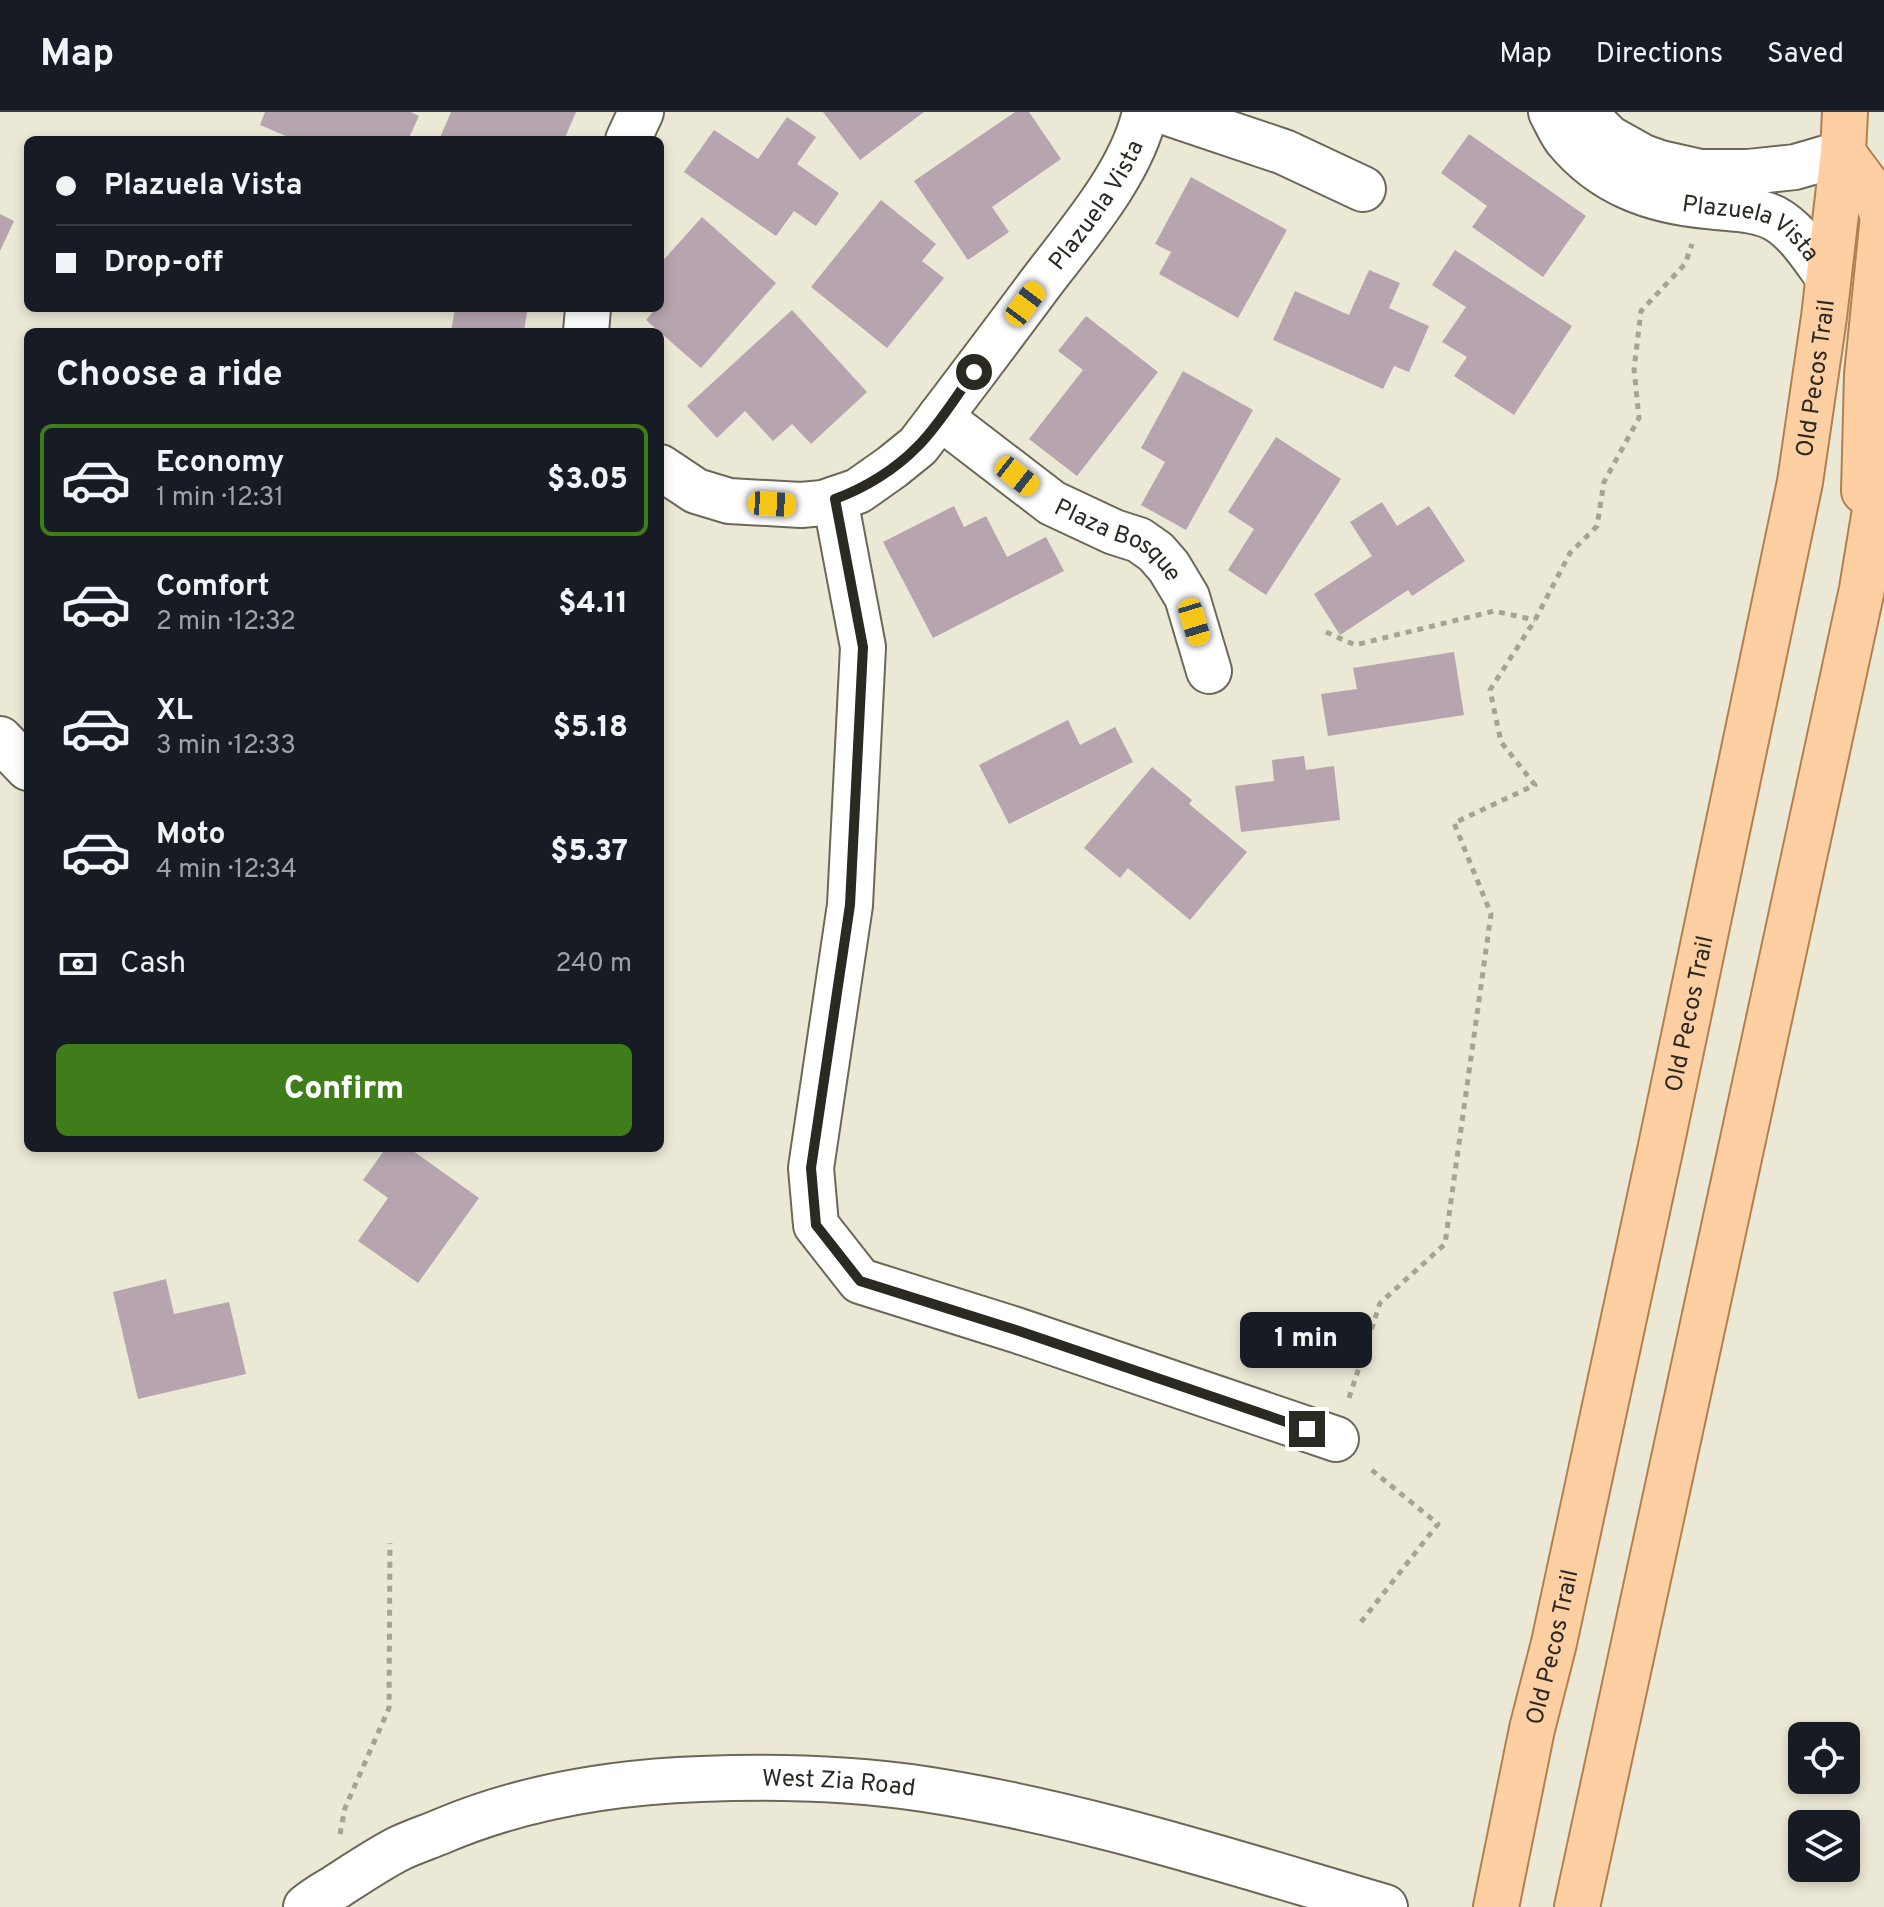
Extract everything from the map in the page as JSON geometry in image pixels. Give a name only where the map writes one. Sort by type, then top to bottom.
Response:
[{"type":"main road","name":"Old Pecos Trail","points":[[1496,1907],[1800,482],[1844,133]]},
{"type":"main road","points":[[1844,133],[1883,216],[1867,375],[1862,589]]},
{"type":"main road","points":[[1577,1907],[1862,589],[1884,455]]},
{"type":"street","points":[[630,136],[641,112]]},
{"type":"street","name":"Plazuela Vista","points":[[664,470],[696,491],[729,501],[801,505],[823,503],[858,491],[892,467],[918,446],[1092,215],[1140,134],[1145,112]]},
{"type":"street","points":[[1165,112],[1284,152],[1363,189]]},
{"type":"street","name":"Plazuela Vista","points":[[1551,112],[1565,138],[1594,166],[1622,184],[1647,196],[1753,211],[1775,219],[1794,233],[1828,277]]},
{"type":"street","name":"Plazuela Vista","points":[[1583,112],[1609,138],[1643,157],[1700,172],[1748,172],[1795,167],[1844,133]]},
{"type":"street","name":"Plaza Bosque","points":[[940,417],[1052,503],[1114,532],[1139,540],[1156,552],[1187,597],[1209,671]]},
{"type":"street","points":[[835,499],[863,647],[850,905],[811,1168],[816,1225],[860,1281],[1016,1330],[1336,1439]]},
{"type":"street","points":[[0,739],[24,764]]},
{"type":"street","name":"West Zia Road","points":[[318,1898],[397,1849],[473,1818],[528,1801],[588,1788],[654,1781],[799,1777],[923,1789],[1010,1806],[1190,1851],[1385,1907]]},
{"type":"path","points":[[1361,1622],[1438,1524],[1336,1439],[1380,1303],[1445,1244],[1491,914],[1454,823],[1535,785],[1501,742],[1490,690],[1535,620],[1570,553],[1597,526],[1604,482],[1639,418],[1634,369],[1641,311],[1685,264],[1696,232]]},
{"type":"path","points":[[1326,632],[1355,645],[1494,611],[1535,620]]},
{"type":"path","points":[[318,1898],[345,1808],[389,1708],[390,1543]]},
{"type":"building","points":[[265,112],[411,112],[419,116],[410,136],[286,136],[260,125]]},
{"type":"building","points":[[451,112],[576,112],[566,136],[441,136]]},
{"type":"building","points":[[823,112],[924,112],[860,160]]},
{"type":"building","points":[[1015,112],[1029,112],[1061,159],[992,207],[1009,232],[968,260],[914,181]]},
{"type":"building","points":[[787,117],[816,137],[797,164],[839,193],[816,226],[794,211],[776,236],[684,172],[714,130],[758,159]]},
{"type":"building","points":[[1469,134],[1586,216],[1543,277],[1472,227],[1487,206],[1441,173]]},
{"type":"building","points":[[1191,177],[1287,230],[1238,318],[1159,274],[1171,252],[1155,244]]},
{"type":"building","points":[[881,200],[936,244],[922,261],[944,278],[887,348],[811,287]]},
{"type":"building","points":[[0,214],[14,221],[0,251]]},
{"type":"building","points":[[702,217],[776,283],[701,368],[664,336],[664,328],[655,328],[646,320],[653,312],[664,312],[664,260]]},
{"type":"building","points":[[1455,250],[1572,326],[1514,415],[1454,376],[1467,357],[1442,342],[1466,307],[1432,285]]},
{"type":"building","points":[[1369,270],[1400,283],[1389,308],[1429,326],[1409,372],[1394,366],[1383,389],[1273,340],[1295,291],[1349,315]]},
{"type":"building","points":[[792,310],[867,392],[811,444],[792,424],[773,441],[745,411],[717,438],[687,406]]},
{"type":"building","points":[[454,312],[527,312],[525,328],[452,328]]},
{"type":"building","points":[[1086,316],[1158,372],[1077,476],[1029,439],[1083,370],[1058,351]]},
{"type":"building","points":[[1183,371],[1253,410],[1186,530],[1141,505],[1165,462],[1141,448]]},
{"type":"building","points":[[1276,437],[1341,479],[1266,595],[1228,570],[1254,529],[1228,512]]},
{"type":"building","points":[[1382,502],[1397,526],[1429,506],[1465,561],[1412,596],[1408,590],[1340,635],[1314,594],[1372,556],[1350,522]]},
{"type":"building","points":[[954,506],[964,527],[986,516],[1007,557],[1046,537],[1064,571],[933,638],[883,542]]},
{"type":"building","points":[[1454,652],[1464,715],[1328,736],[1321,694],[1357,689],[1353,668]]},
{"type":"building","points":[[1068,720],[1080,745],[1115,727],[1133,762],[1009,824],[979,765]]},
{"type":"building","points":[[1304,756],[1306,770],[1334,766],[1340,820],[1241,832],[1235,786],[1274,781],[1272,760]]},
{"type":"building","points":[[1152,767],[1192,800],[1189,804],[1247,852],[1190,920],[1128,868],[1120,878],[1084,848]]},
{"type":"building","points":[[383,1152],[415,1152],[479,1198],[418,1283],[358,1241],[388,1198],[363,1180]]},
{"type":"building","points":[[166,1279],[174,1314],[229,1302],[246,1374],[138,1399],[113,1292]]},
{"type":"route","points":[[974,372],[918,446],[858,491],[835,499],[863,647],[850,905],[811,1168],[816,1225],[860,1281],[1016,1330],[1307,1429]]}]
